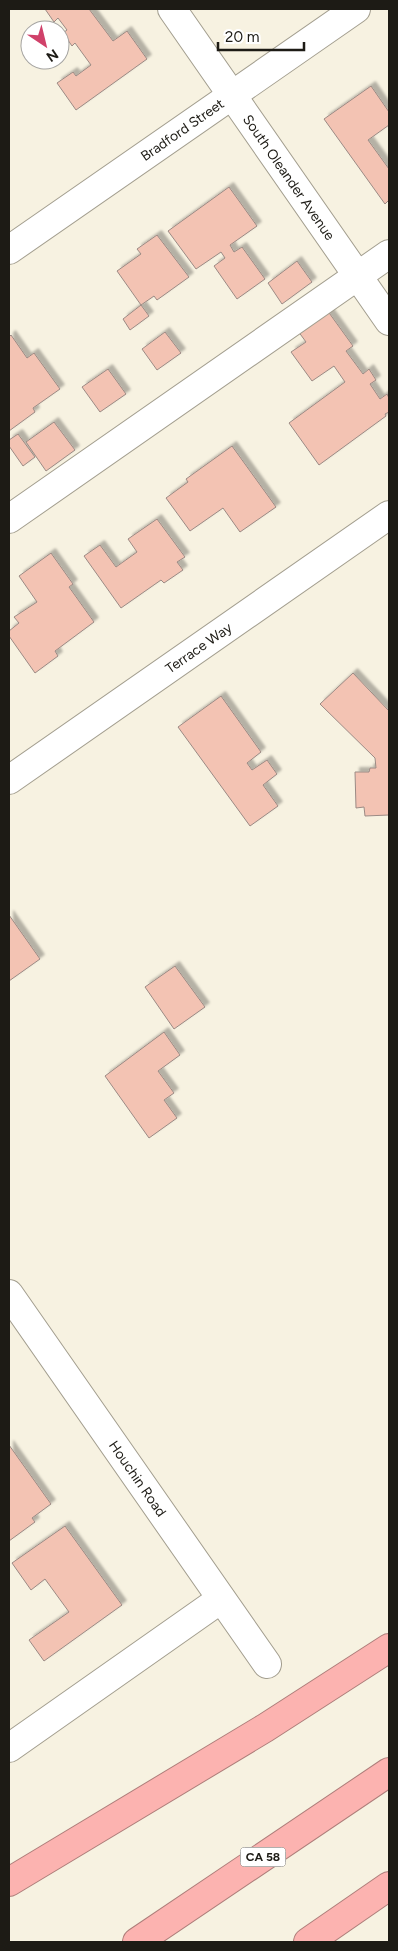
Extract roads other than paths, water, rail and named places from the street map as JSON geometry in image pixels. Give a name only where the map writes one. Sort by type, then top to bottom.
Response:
[{"type":"highway","points":[[9,1882],[242,1742],[389,1648]]},
{"type":"highway","name":"CA 58","points":[[137,1942],[389,1772]]},
{"type":"highway","points":[[308,1942],[389,1886]]},
{"type":"street","name":"South Oleander Avenue","points":[[172,9],[389,321]]},
{"type":"street","name":"Bradford Street","points":[[9,250],[356,9]]},
{"type":"street","points":[[9,519],[389,254]]},
{"type":"street","name":"Terrace Way","points":[[9,780],[389,515]]},
{"type":"street","name":"Houchin Road","points":[[9,1294],[267,1664]]},
{"type":"street","points":[[9,1748],[221,1599]]}]
